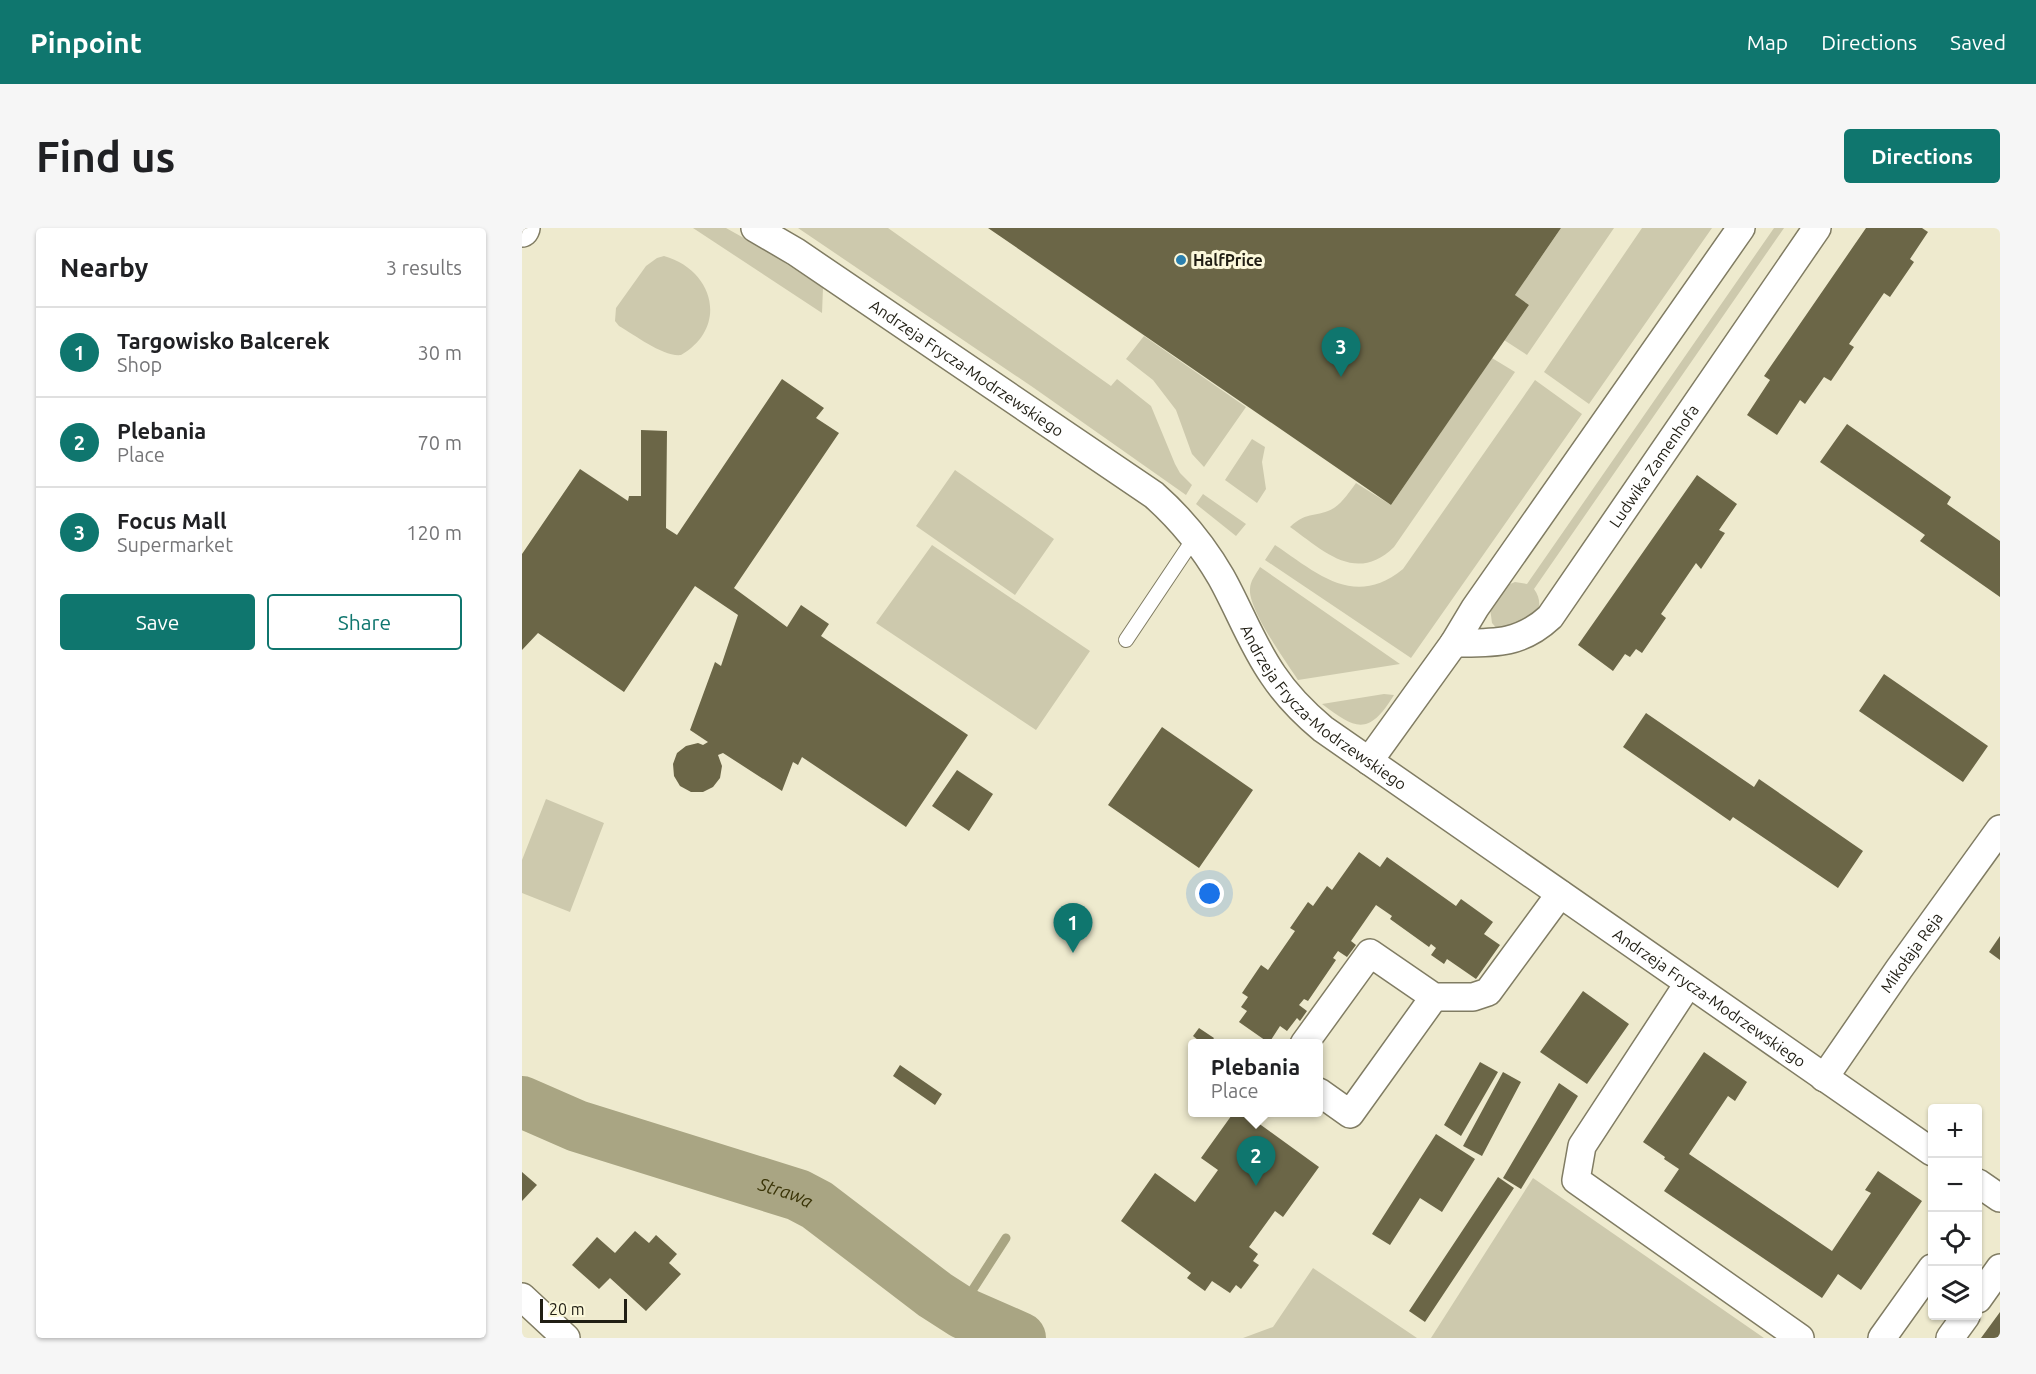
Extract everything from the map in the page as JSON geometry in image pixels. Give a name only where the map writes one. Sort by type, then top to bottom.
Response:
[{"type":"street","name":"Andrzeja Frycza-Modrzewskiego","points":[[755,228],[796,252],[1154,495],[1195,537],[1220,575],[1274,678],[1295,704],[1323,729],[1928,1149]]},
{"type":"street","points":[[1369,761],[1454,643],[1475,608],[1741,228]]},
{"type":"street","name":"Ludwika Zamenhofa","points":[[1454,643],[1494,643],[1514,640],[1528,634],[1551,617],[1817,228]]},
{"type":"street","name":"Mikołaja Reja","points":[[1824,1078],[2000,829]]},
{"type":"street","points":[[1308,1039],[1371,953],[1434,997],[1473,997],[1488,992],[1560,894]]},
{"type":"street","points":[[1688,984],[1582,1146],[1576,1180],[1800,1338]]},
{"type":"street","points":[[1323,1095],[1350,1114],[1434,997]]},
{"type":"street","points":[[1982,1292],[2000,1268]]},
{"type":"street","points":[[1882,1338],[1928,1274]]},
{"type":"street","points":[[522,1298],[566,1338]]},
{"type":"street","points":[[1950,1338],[1963,1320]]},
{"type":"lane","points":[[1126,640],[1195,537]]},
{"type":"shaded area","points":[[693,228],[726,228],[767,251],[823,288],[822,313]]},
{"type":"shaded area","points":[[798,228],[888,228],[1111,386],[1117,379],[1151,406],[1175,464],[1192,485],[1186,495],[1034,388]]},
{"type":"shaded area","points":[[1561,228],[1614,228],[1527,355],[1504,340],[1529,305],[1515,295]]},
{"type":"shaded area","points":[[1642,228],[1712,228],[1589,404],[1544,372]]},
{"type":"shaded area","points":[[1774,228],[1784,228],[1534,589],[1539,605],[1534,622],[1499,631],[1492,623],[1490,608],[1505,586],[1515,582],[1527,584]]},
{"type":"shaded area","points":[[664,256],[681,263],[694,273],[704,286],[709,300],[710,315],[706,330],[696,343],[681,355],[666,353],[658,349],[619,326],[615,321],[616,308],[646,266]]},
{"type":"shaded area","points":[[1144,336],[1246,407],[1204,467],[1192,454],[1176,410],[1153,380],[1126,359]]},
{"type":"shaded area","points":[[1492,358],[1515,372],[1394,547],[1380,558],[1366,563],[1353,563],[1328,554],[1290,527],[1302,518],[1334,508],[1356,483],[1391,505]]},
{"type":"shaded area","points":[[1535,380],[1582,414],[1411,658],[1265,560],[1275,545],[1321,575],[1352,586],[1368,586],[1385,581],[1403,569]]},
{"type":"shaded area","points":[[1252,439],[1265,447],[1262,462],[1266,489],[1257,503],[1225,480]]},
{"type":"shaded area","points":[[955,470],[1054,539],[1015,595],[916,526]]},
{"type":"shaded area","points":[[1203,494],[1246,524],[1236,536],[1196,504]]},
{"type":"shaded area","points":[[932,545],[1090,651],[1036,730],[876,623]]},
{"type":"shaded area","points":[[1260,567],[1400,664],[1298,680],[1261,622],[1251,598],[1251,583]]},
{"type":"shaded area","points":[[1384,694],[1394,695],[1377,717],[1361,725],[1344,719],[1322,704]]},
{"type":"shaded area","points":[[546,799],[604,823],[570,912],[522,893],[522,860]]},
{"type":"shaded area","points":[[1533,1178],[1764,1338],[1431,1338]]},
{"type":"shaded area","points":[[1313,1268],[1417,1338],[1243,1338],[1273,1327]]},
{"type":"building","points":[[988,228],[1561,228],[1515,295],[1529,305],[1391,505]]},
{"type":"building","points":[[1866,228],[1922,228],[1928,232],[1910,259],[1914,262],[1890,297],[1884,293],[1849,344],[1854,347],[1831,381],[1824,377],[1805,404],[1800,400],[1777,435],[1747,415],[1770,380],[1764,376]]},
{"type":"building","points":[[782,379],[824,408],[816,418],[839,433],[734,588],[787,627],[801,605],[829,624],[821,636],[968,735],[906,827],[802,757],[798,765],[793,762],[782,791],[723,753],[718,755],[722,766],[720,778],[713,787],[703,792],[691,792],[680,786],[674,776],[673,764],[677,753],[686,746],[698,743],[703,745],[708,742],[690,730],[715,662],[721,666],[738,615],[695,586],[624,692],[538,633],[522,650],[522,554],[580,469],[628,501],[629,496],[641,496],[641,430],[667,431],[666,528],[677,535]]},
{"type":"building","points":[[1847,424],[1951,497],[1947,504],[2000,541],[2000,597],[1920,541],[1925,535],[1820,462]]},
{"type":"building","points":[[1697,475],[1737,504],[1719,530],[1725,533],[1701,569],[1696,563],[1661,614],[1666,618],[1642,653],[1636,649],[1630,657],[1625,654],[1613,671],[1578,645]]},
{"type":"building","points":[[1884,674],[1988,746],[1963,782],[1859,711]]},
{"type":"building","points":[[1646,713],[1754,787],[1759,779],[1863,851],[1838,888],[1733,817],[1730,821],[1623,747]]},
{"type":"building","points":[[1162,727],[1253,790],[1199,868],[1108,805]]},
{"type":"building","points":[[957,770],[993,794],[969,831],[932,806]]},
{"type":"building","points":[[1359,852],[1380,867],[1387,857],[1456,906],[1461,899],[1493,922],[1484,934],[1500,945],[1476,979],[1447,959],[1444,964],[1431,955],[1436,948],[1431,944],[1429,947],[1390,919],[1392,916],[1376,905],[1351,941],[1356,945],[1347,957],[1338,951],[1333,958],[1336,960],[1308,1001],[1304,999],[1299,1005],[1307,1011],[1300,1021],[1297,1018],[1287,1031],[1280,1026],[1272,1039],[1263,1039],[1239,1022],[1247,1011],[1241,1007],[1248,997],[1242,993],[1261,965],[1268,970],[1295,931],[1290,928],[1308,902],[1313,906],[1327,886],[1332,890]]},
{"type":"building","points":[[2000,936],[2000,960],[1989,952]]},
{"type":"building","points":[[1583,991],[1629,1024],[1587,1084],[1540,1052]]},
{"type":"building","points":[[1199,1028],[1214,1038],[1197,1039],[1193,1036]]},
{"type":"building","points":[[1704,1052],[1747,1082],[1735,1101],[1728,1096],[1689,1154],[1832,1251],[1871,1193],[1865,1190],[1878,1171],[1922,1201],[1861,1290],[1838,1274],[1822,1298],[1664,1191],[1679,1169],[1643,1142]]},
{"type":"building","points":[[1480,1062],[1498,1072],[1461,1136],[1444,1125]]},
{"type":"building","points":[[900,1065],[942,1094],[935,1105],[893,1076]]},
{"type":"building","points":[[1503,1072],[1521,1082],[1482,1156],[1463,1146]]},
{"type":"building","points":[[1559,1083],[1578,1096],[1521,1189],[1503,1178]]},
{"type":"building","points":[[1230,1117],[1250,1117],[1319,1167],[1283,1217],[1275,1211],[1249,1247],[1258,1254],[1253,1261],[1259,1265],[1241,1289],[1236,1285],[1230,1293],[1212,1281],[1205,1291],[1187,1278],[1191,1273],[1121,1221],[1155,1173],[1195,1202],[1218,1170],[1201,1158]]},
{"type":"building","points":[[1436,1134],[1475,1159],[1442,1212],[1420,1198],[1390,1245],[1372,1234]]},
{"type":"building","points":[[522,1172],[537,1185],[522,1201]]},
{"type":"building","points":[[1498,1177],[1514,1188],[1425,1322],[1409,1311]]},
{"type":"building","points":[[635,1231],[649,1243],[656,1235],[677,1254],[669,1263],[681,1274],[646,1311],[610,1278],[599,1289],[572,1265],[597,1237],[615,1253]]},
{"type":"building","points":[[2000,1312],[2000,1338],[1981,1338]]},
{"type":"waterway","name":"Strawa","points":[[522,1102],[577,1126],[798,1195],[817,1205],[935,1295],[963,1313],[1020,1338]]},
{"type":"waterway","points":[[959,1311],[1006,1238]]},
{"type":"place","name":"HalfPrice","points":[[1181,260]]},
{"type":"place","name":"Focus Mall","points":[[1341,377]]},
{"type":"place","name":"Targowisko Balcerek","points":[[1073,953]]},
{"type":"place","name":"Plebania","points":[[1256,1186]]}]
